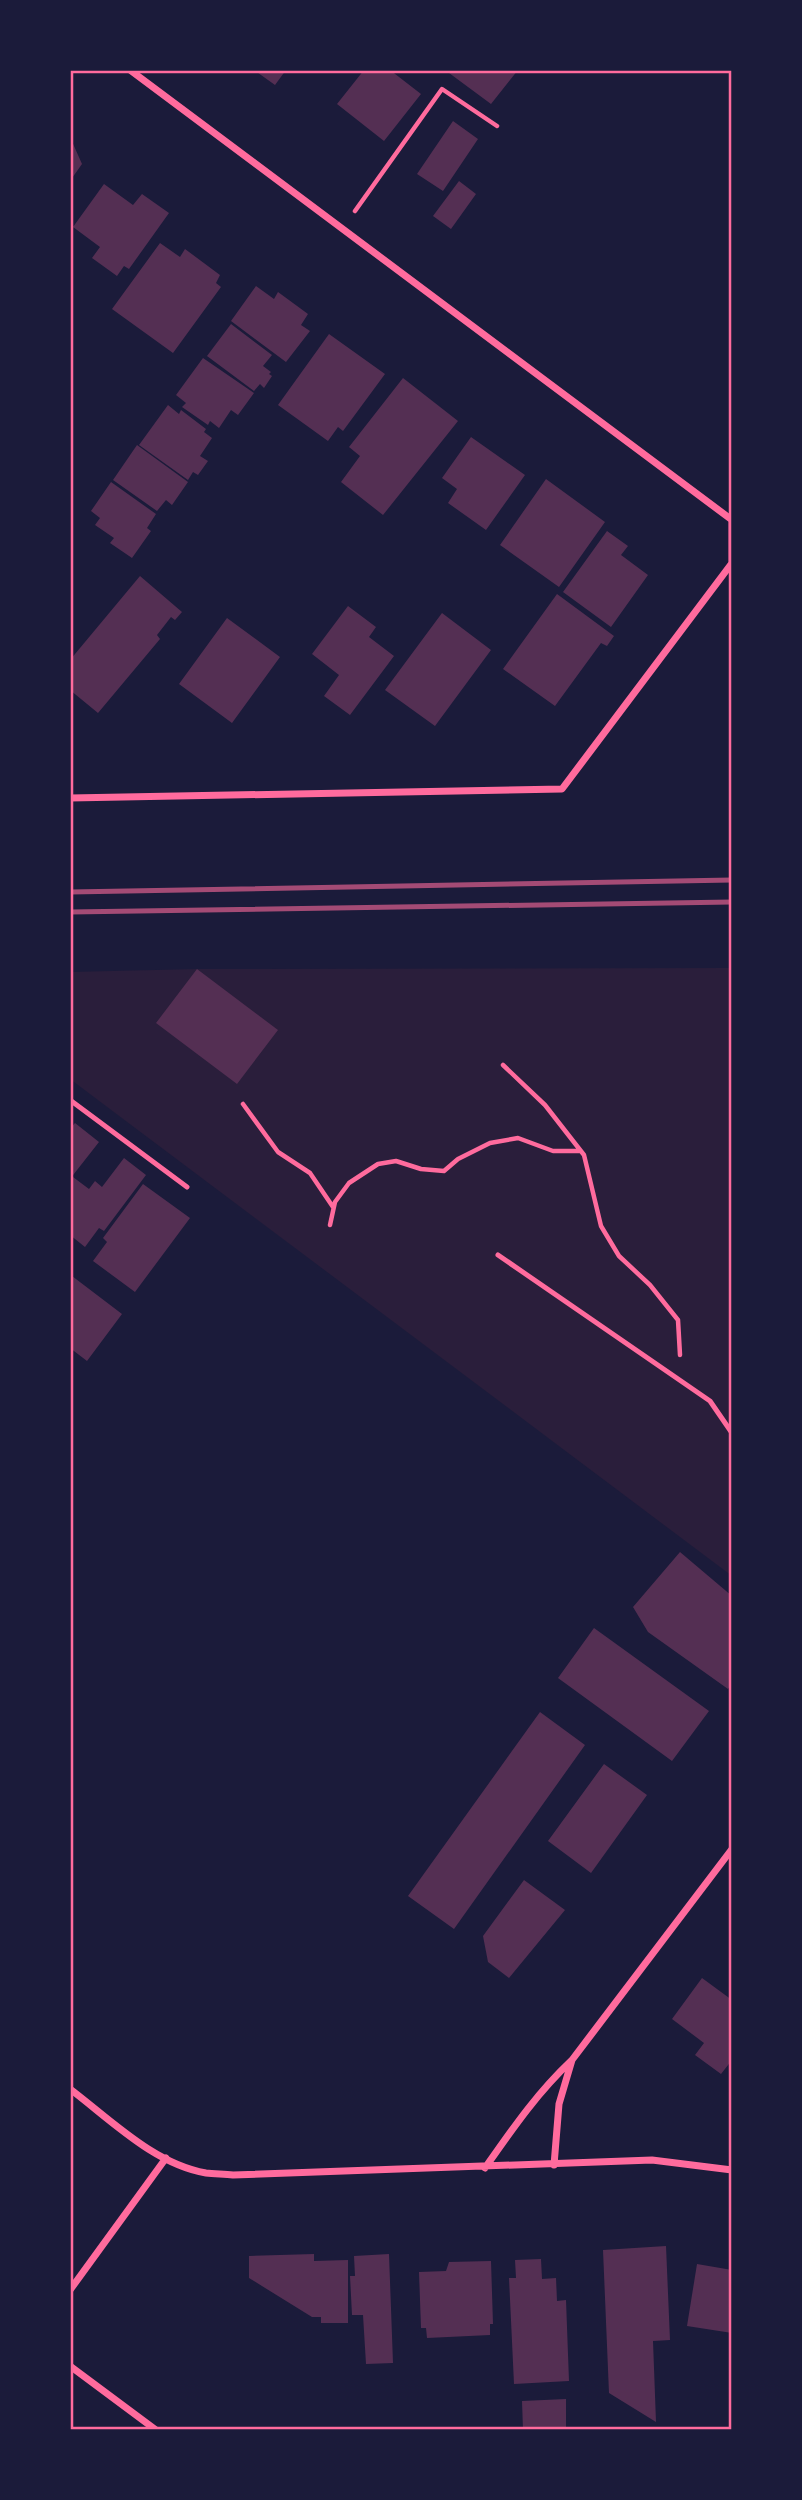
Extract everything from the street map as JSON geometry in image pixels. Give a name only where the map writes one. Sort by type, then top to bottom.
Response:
[{"type":"street","points":[[70,798],[562,789],[732,563],[732,520],[130,70]]},
{"type":"street","points":[[485,2168],[544,2087],[572,2060],[732,1849]]},
{"type":"street","points":[[554,2165],[559,2104],[572,2060]]},
{"type":"street","points":[[70,2089],[146,2146],[166,2158],[204,2172],[233,2175],[652,2160],[732,2170]]},
{"type":"street","points":[[70,2290],[166,2158]]},
{"type":"street","points":[[70,2366],[156,2430]]},
{"type":"lane","points":[[70,1100],[187,1187]]},
{"type":"lane","points":[[498,1255],[710,1401],[732,1433]]},
{"type":"path","points":[[342,229],[442,89],[497,126]]},
{"type":"path","points":[[503,1065],[545,1105],[584,1155],[601,1226],[619,1256],[650,1285],[678,1320],[681,1380]]},
{"type":"path","points":[[243,1104],[278,1152],[310,1172],[334,1208]]},
{"type":"path","points":[[330,1225],[334,1208],[349,1183],[378,1164],[396,1161],[421,1169],[444,1171],[458,1159],[490,1143],[518,1138],[553,1150],[581,1151]]},
{"type":"shaded area","points":[[732,968],[732,1576],[70,1079],[70,972],[197,969]]},
{"type":"building","points":[[254,70],[286,70],[275,85]]},
{"type":"building","points":[[364,70],[390,70],[421,94],[384,141],[337,104]]},
{"type":"building","points":[[445,70],[518,70],[491,104]]},
{"type":"building","points":[[453,121],[478,139],[443,191],[417,174]]},
{"type":"building","points":[[70,137],[82,164],[70,181]]},
{"type":"building","points":[[459,181],[476,194],[451,229],[433,216]]},
{"type":"building","points":[[104,184],[133,205],[142,194],[169,213],[129,269],[124,266],[117,276],[92,258],[100,247],[73,227]]},
{"type":"building","points":[[160,243],[180,257],[185,249],[220,275],[216,283],[221,287],[173,353],[112,309]]},
{"type":"building","points":[[256,286],[274,299],[278,292],[308,314],[301,325],[310,331],[286,362],[231,321]]},
{"type":"building","points":[[231,324],[272,355],[263,366],[272,376],[264,388],[260,384],[254,391],[207,356]]},
{"type":"building","points":[[329,334],[385,374],[343,431],[338,427],[328,441],[278,405]]},
{"type":"building","points":[[203,358],[254,393],[238,415],[231,410],[219,428],[210,421],[208,425],[182,407],[186,403],[176,395]]},
{"type":"building","points":[[403,378],[458,421],[383,515],[341,482],[360,456],[349,447]]},
{"type":"building","points":[[168,405],[179,414],[181,410],[206,429],[204,432],[212,438],[200,456],[208,461],[198,475],[193,472],[188,480],[139,445]]},
{"type":"building","points":[[471,437],[525,475],[486,530],[448,503],[457,489],[442,478]]},
{"type":"building","points":[[137,445],[188,482],[172,505],[166,500],[157,511],[113,480]]},
{"type":"building","points":[[546,479],[605,522],[559,587],[500,545]]},
{"type":"building","points":[[111,482],[156,514],[147,528],[151,531],[132,558],[110,543],[114,538],[95,525],[100,518],[91,511]]},
{"type":"building","points":[[607,531],[628,546],[621,555],[648,575],[611,627],[563,592]]},
{"type":"building","points":[[140,576],[182,612],[175,620],[171,617],[157,635],[160,639],[98,713],[70,690],[70,660]]},
{"type":"building","points":[[557,594],[614,636],[607,646],[601,643],[555,706],[503,669]]},
{"type":"building","points":[[348,606],[376,627],[369,637],[394,656],[350,715],[324,696],[339,675],[312,654]]},
{"type":"building","points":[[442,613],[491,650],[435,726],[385,690]]},
{"type":"building","points":[[227,618],[280,657],[232,723],[179,684]]},
{"type":"building","points":[[197,969],[278,1030],[237,1084],[156,1023]]},
{"type":"building","points":[[75,1123],[99,1142],[70,1179],[70,1129]]},
{"type":"building","points":[[124,1158],[146,1175],[104,1231],[99,1228],[85,1247],[70,1235],[70,1181],[73,1177],[89,1189],[95,1181],[102,1187]]},
{"type":"building","points":[[143,1184],[190,1218],[135,1292],[93,1261],[107,1242],[103,1238]]},
{"type":"building","points":[[72,1276],[122,1314],[87,1361],[70,1348]]},
{"type":"building","points":[[680,1552],[732,1596],[732,1683],[728,1689],[648,1632],[633,1607]]},
{"type":"building","points":[[594,1628],[709,1711],[672,1761],[558,1678]]},
{"type":"building","points":[[540,1712],[585,1745],[454,1929],[408,1896]]},
{"type":"building","points":[[604,1764],[647,1795],[591,1873],[548,1841]]},
{"type":"building","points":[[524,1880],[565,1910],[509,1978],[488,1962],[483,1936]]},
{"type":"building","points":[[702,1978],[732,2000],[732,2060],[721,2074],[695,2055],[704,2043],[672,2019]]},
{"type":"building","points":[[666,2246],[670,2340],[653,2341],[656,2422],[609,2393],[603,2250]]},
{"type":"building","points":[[314,2254],[314,2261],[348,2260],[348,2323],[321,2323],[321,2317],[312,2317],[249,2278],[249,2256]]},
{"type":"building","points":[[389,2254],[393,2363],[366,2364],[363,2315],[352,2315],[350,2276],[355,2276],[354,2256]]},
{"type":"building","points":[[541,2259],[542,2279],[556,2278],[557,2301],[566,2300],[569,2381],[514,2384],[509,2278],[516,2278],[515,2260]]},
{"type":"building","points":[[491,2261],[493,2324],[490,2324],[490,2335],[427,2338],[426,2328],[421,2328],[419,2272],[446,2271],[449,2262]]},
{"type":"building","points":[[697,2264],[732,2270],[732,2333],[687,2326]]},
{"type":"building","points":[[566,2399],[566,2430],[523,2430],[522,2401]]},
{"type":"railway","points":[[70,892],[732,880]]},
{"type":"railway","points":[[70,912],[732,902]]}]
